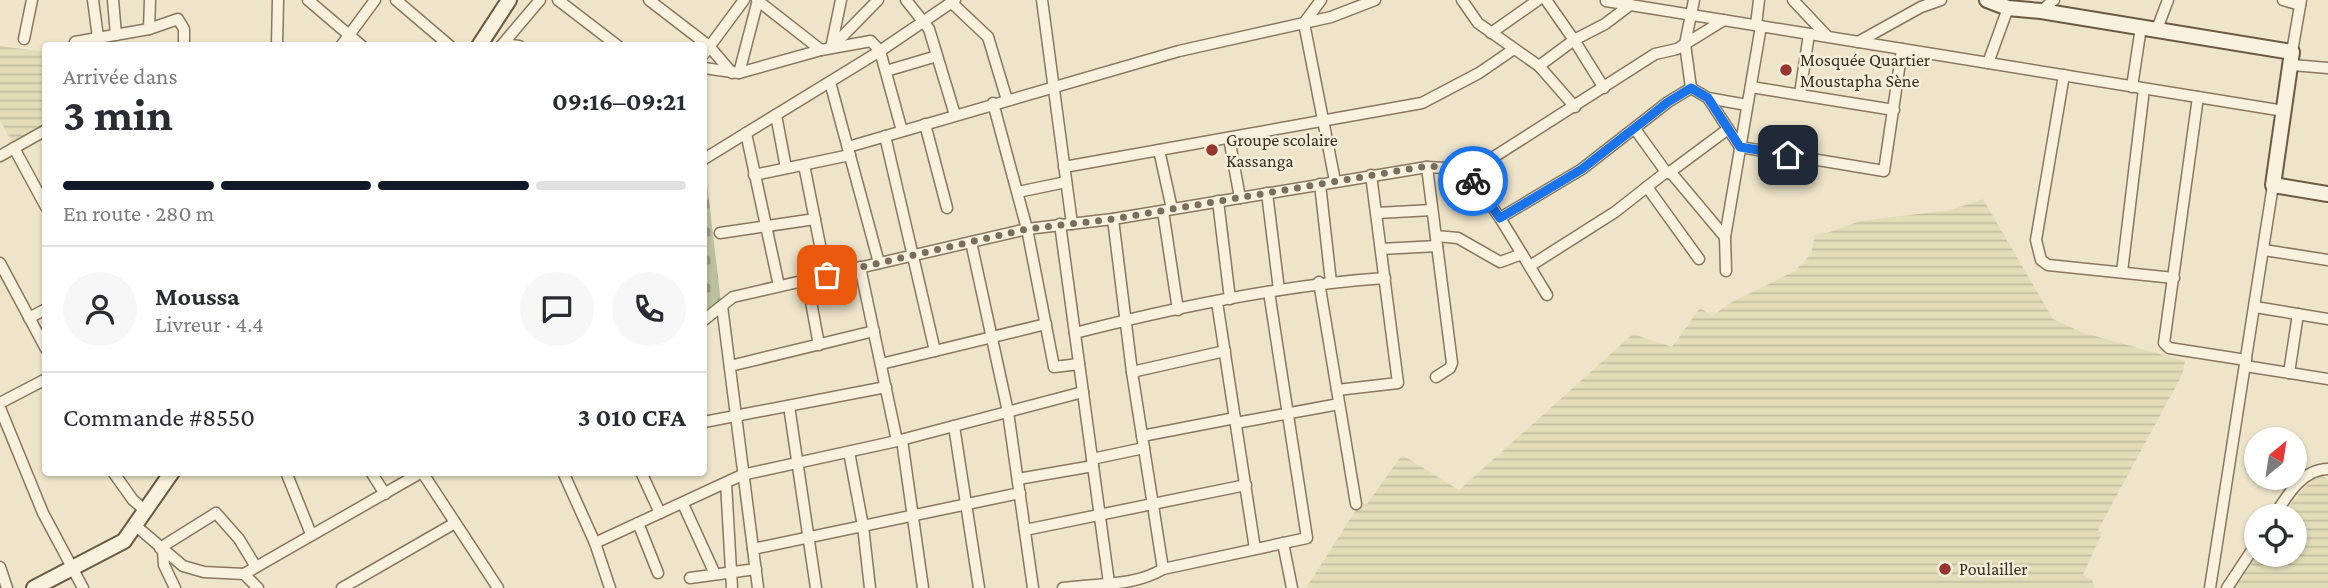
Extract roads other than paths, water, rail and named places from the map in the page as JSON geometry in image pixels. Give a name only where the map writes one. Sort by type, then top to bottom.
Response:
[{"type":"street","points":[[24,38],[32,0]]},
{"type":"street","points":[[93,0],[98,42]]},
{"type":"street","points":[[113,0],[116,35]]},
{"type":"street","points":[[149,29],[150,0]]},
{"type":"street","points":[[274,42],[278,0]]},
{"type":"street","points":[[308,0],[358,42]]},
{"type":"street","points":[[344,42],[375,0]]},
{"type":"street","points":[[396,0],[445,42]]},
{"type":"street","points":[[482,42],[508,0]]},
{"type":"street","points":[[505,42],[540,0]]},
{"type":"street","points":[[558,0],[613,42]]},
{"type":"street","points":[[649,0],[697,42]]},
{"type":"street","points":[[707,49],[744,0]]},
{"type":"street","points":[[735,73],[758,0],[826,49]]},
{"type":"street","points":[[826,49],[841,0]]},
{"type":"street","points":[[826,49],[878,0]]},
{"type":"street","points":[[906,0],[929,29],[955,115]]},
{"type":"street","points":[[1042,0],[1072,224]]},
{"type":"street","points":[[1321,0],[1304,23],[1335,181]]},
{"type":"street","points":[[754,175],[849,151],[885,136],[1053,86],[1180,51],[1304,23],[1376,0]]},
{"type":"street","points":[[1462,0],[1478,23],[1539,66],[1575,107]]},
{"type":"street","points":[[1491,33],[1538,0]]},
{"type":"street","points":[[1546,0],[1604,88]]},
{"type":"street","points":[[1691,88],[1685,44],[1693,0]]},
{"type":"street","points":[[1726,271],[1726,237],[1751,87],[1759,0]]},
{"type":"street","points":[[1793,0],[1827,37]]},
{"type":"street","points":[[1858,42],[1921,7],[1941,0]]},
{"type":"street","points":[[1987,0],[2008,8],[2157,29],[2328,68]]},
{"type":"street","points":[[2040,11],[2054,0]]},
{"type":"street","points":[[2157,29],[2168,0]]},
{"type":"street","points":[[2210,588],[2301,3],[2283,0]]},
{"type":"street","points":[[707,157],[880,51],[954,1],[988,37],[1007,100]]},
{"type":"street","points":[[1605,1],[2284,111]]},
{"type":"street","points":[[1539,66],[1574,40],[1636,4]]},
{"type":"street","points":[[1988,63],[2008,8]]},
{"type":"street","points":[[100,42],[116,35],[149,29],[178,19],[184,29],[184,42]]},
{"type":"street","points":[[707,318],[733,297],[1027,229],[1113,219],[1427,166],[1465,169],[1486,162],[1655,54],[1677,50],[1724,20]]},
{"type":"street","points":[[2132,87],[2141,27]]},
{"type":"street","points":[[1800,94],[1809,34]]},
{"type":"street","points":[[707,68],[735,73],[866,40],[875,44],[880,51],[902,131]]},
{"type":"street","points":[[1064,167],[1422,103],[1479,73],[1514,49]]},
{"type":"street","points":[[1708,98],[1740,147],[1884,170],[1902,49]]},
{"type":"street","points":[[707,51],[735,73]]},
{"type":"street","points":[[886,71],[937,56]]},
{"type":"street","points":[[2064,75],[2036,240],[2038,254],[2048,265],[2174,278]]},
{"type":"street","points":[[830,82],[879,263]]},
{"type":"street","points":[[1751,87],[1894,110]]},
{"type":"street","points":[[1691,88],[1708,98],[1747,105]]},
{"type":"street","points":[[1500,218],[1582,169],[1691,88]]},
{"type":"street","points":[[2122,272],[2144,89]]},
{"type":"street","points":[[2198,97],[2165,347],[2328,379]]},
{"type":"street","points":[[993,103],[1027,229],[1054,367],[1079,363]]},
{"type":"street","points":[[776,115],[786,168]]},
{"type":"street","points":[[925,124],[947,208]]},
{"type":"street","points":[[1635,129],[1668,172],[1726,237]]},
{"type":"street","points":[[1530,267],[1572,242],[1728,129]]},
{"type":"street","points":[[0,156],[42,132]]},
{"type":"street","points":[[746,133],[764,227],[779,286]]},
{"type":"street","points":[[885,136],[934,351]]},
{"type":"street","points":[[1229,138],[1240,198]]},
{"type":"street","points":[[14,148],[42,200]]},
{"type":"street","points":[[1159,150],[1178,310]]},
{"type":"street","points":[[804,164],[827,275]]},
{"type":"street","points":[[1427,166],[1452,363],[1450,368],[1436,377]]},
{"type":"street","points":[[1465,169],[1500,218],[1547,295]]},
{"type":"street","points":[[1337,390],[1398,383],[1371,175]]},
{"type":"street","points":[[1018,192],[1066,182]]},
{"type":"street","points":[[1320,184],[1331,282]]},
{"type":"street","points":[[2273,185],[2328,194]]},
{"type":"street","points":[[1647,187],[1699,258]]},
{"type":"street","points":[[1063,588],[1109,583],[1147,584],[1163,569],[1307,538],[1287,414],[1267,193]]},
{"type":"street","points":[[1218,201],[1230,299]]},
{"type":"street","points":[[1377,214],[1432,210]]},
{"type":"street","points":[[720,233],[815,219]]},
{"type":"street","points":[[1113,219],[1132,372],[1163,569]]},
{"type":"street","points":[[1060,225],[1109,583]]},
{"type":"street","points":[[1381,249],[1458,238],[1500,262],[1522,254]]},
{"type":"street","points":[[971,242],[1008,412],[1033,588]]},
{"type":"street","points":[[2264,250],[2328,260]]},
{"type":"street","points":[[0,263],[42,342]]},
{"type":"street","points":[[860,267],[899,441],[923,588]]},
{"type":"street","points":[[1075,333],[1319,282],[1385,278]]},
{"type":"street","points":[[807,280],[819,345]]},
{"type":"street","points":[[1319,282],[1356,504]]},
{"type":"street","points":[[1217,302],[1255,549]]},
{"type":"street","points":[[722,306],[758,588]]},
{"type":"street","points":[[2255,307],[2328,318]]},
{"type":"street","points":[[29,318],[42,311]]},
{"type":"street","points":[[2289,373],[2298,314]]},
{"type":"street","points":[[881,364],[1046,324]]},
{"type":"street","points":[[730,366],[874,331]]},
{"type":"street","points":[[1132,372],[1225,351]]},
{"type":"street","points":[[0,403],[42,381]]},
{"type":"street","points":[[707,421],[886,387]]},
{"type":"street","points":[[595,543],[743,475],[899,441],[1083,392]]},
{"type":"street","points":[[1142,436],[1339,404]]},
{"type":"street","points":[[789,406],[816,588]]},
{"type":"street","points":[[0,408],[43,513],[83,588]]},
{"type":"street","points":[[954,426],[979,588]]},
{"type":"street","points":[[1018,479],[1093,463],[1144,448]]},
{"type":"street","points":[[849,452],[863,526],[870,588]]},
{"type":"street","points":[[2283,504],[2304,476],[2312,470],[2328,469]]},
{"type":"street","points":[[116,476],[133,500],[146,511]]},
{"type":"street","points":[[34,588],[124,541],[169,476]]},
{"type":"street","points":[[288,476],[311,534]]},
{"type":"street","points":[[374,476],[385,494]]},
{"type":"street","points":[[136,526],[183,566],[195,570],[244,574],[415,476]]},
{"type":"street","points":[[425,476],[498,588]]},
{"type":"street","points":[[565,476],[595,543],[610,588]]},
{"type":"street","points":[[642,476],[660,513]]},
{"type":"street","points":[[726,483],[732,588]]},
{"type":"street","points":[[1025,530],[1246,485]]},
{"type":"street","points":[[753,549],[1020,493]]},
{"type":"street","points":[[683,504],[715,573]]},
{"type":"street","points":[[161,549],[216,513],[239,539],[256,568]]},
{"type":"street","points":[[342,588],[455,523]]},
{"type":"street","points":[[638,523],[659,573]]},
{"type":"street","points":[[1283,544],[1292,588]]},
{"type":"street","points":[[161,549],[164,565],[175,588]]},
{"type":"street","points":[[2227,588],[2244,562]]},
{"type":"street","points":[[0,567],[7,588]]},
{"type":"street","points":[[690,578],[756,569]]},
{"type":"street","points":[[244,574],[258,588]]},
{"type":"place","name":"Mosquée Quartier Moustapha Sène","points":[[1786,70]]},
{"type":"place","name":"Groupe scolaire Kassanga","points":[[1212,150]]},
{"type":"place","name":"Poulailler","points":[[1945,569]]}]
